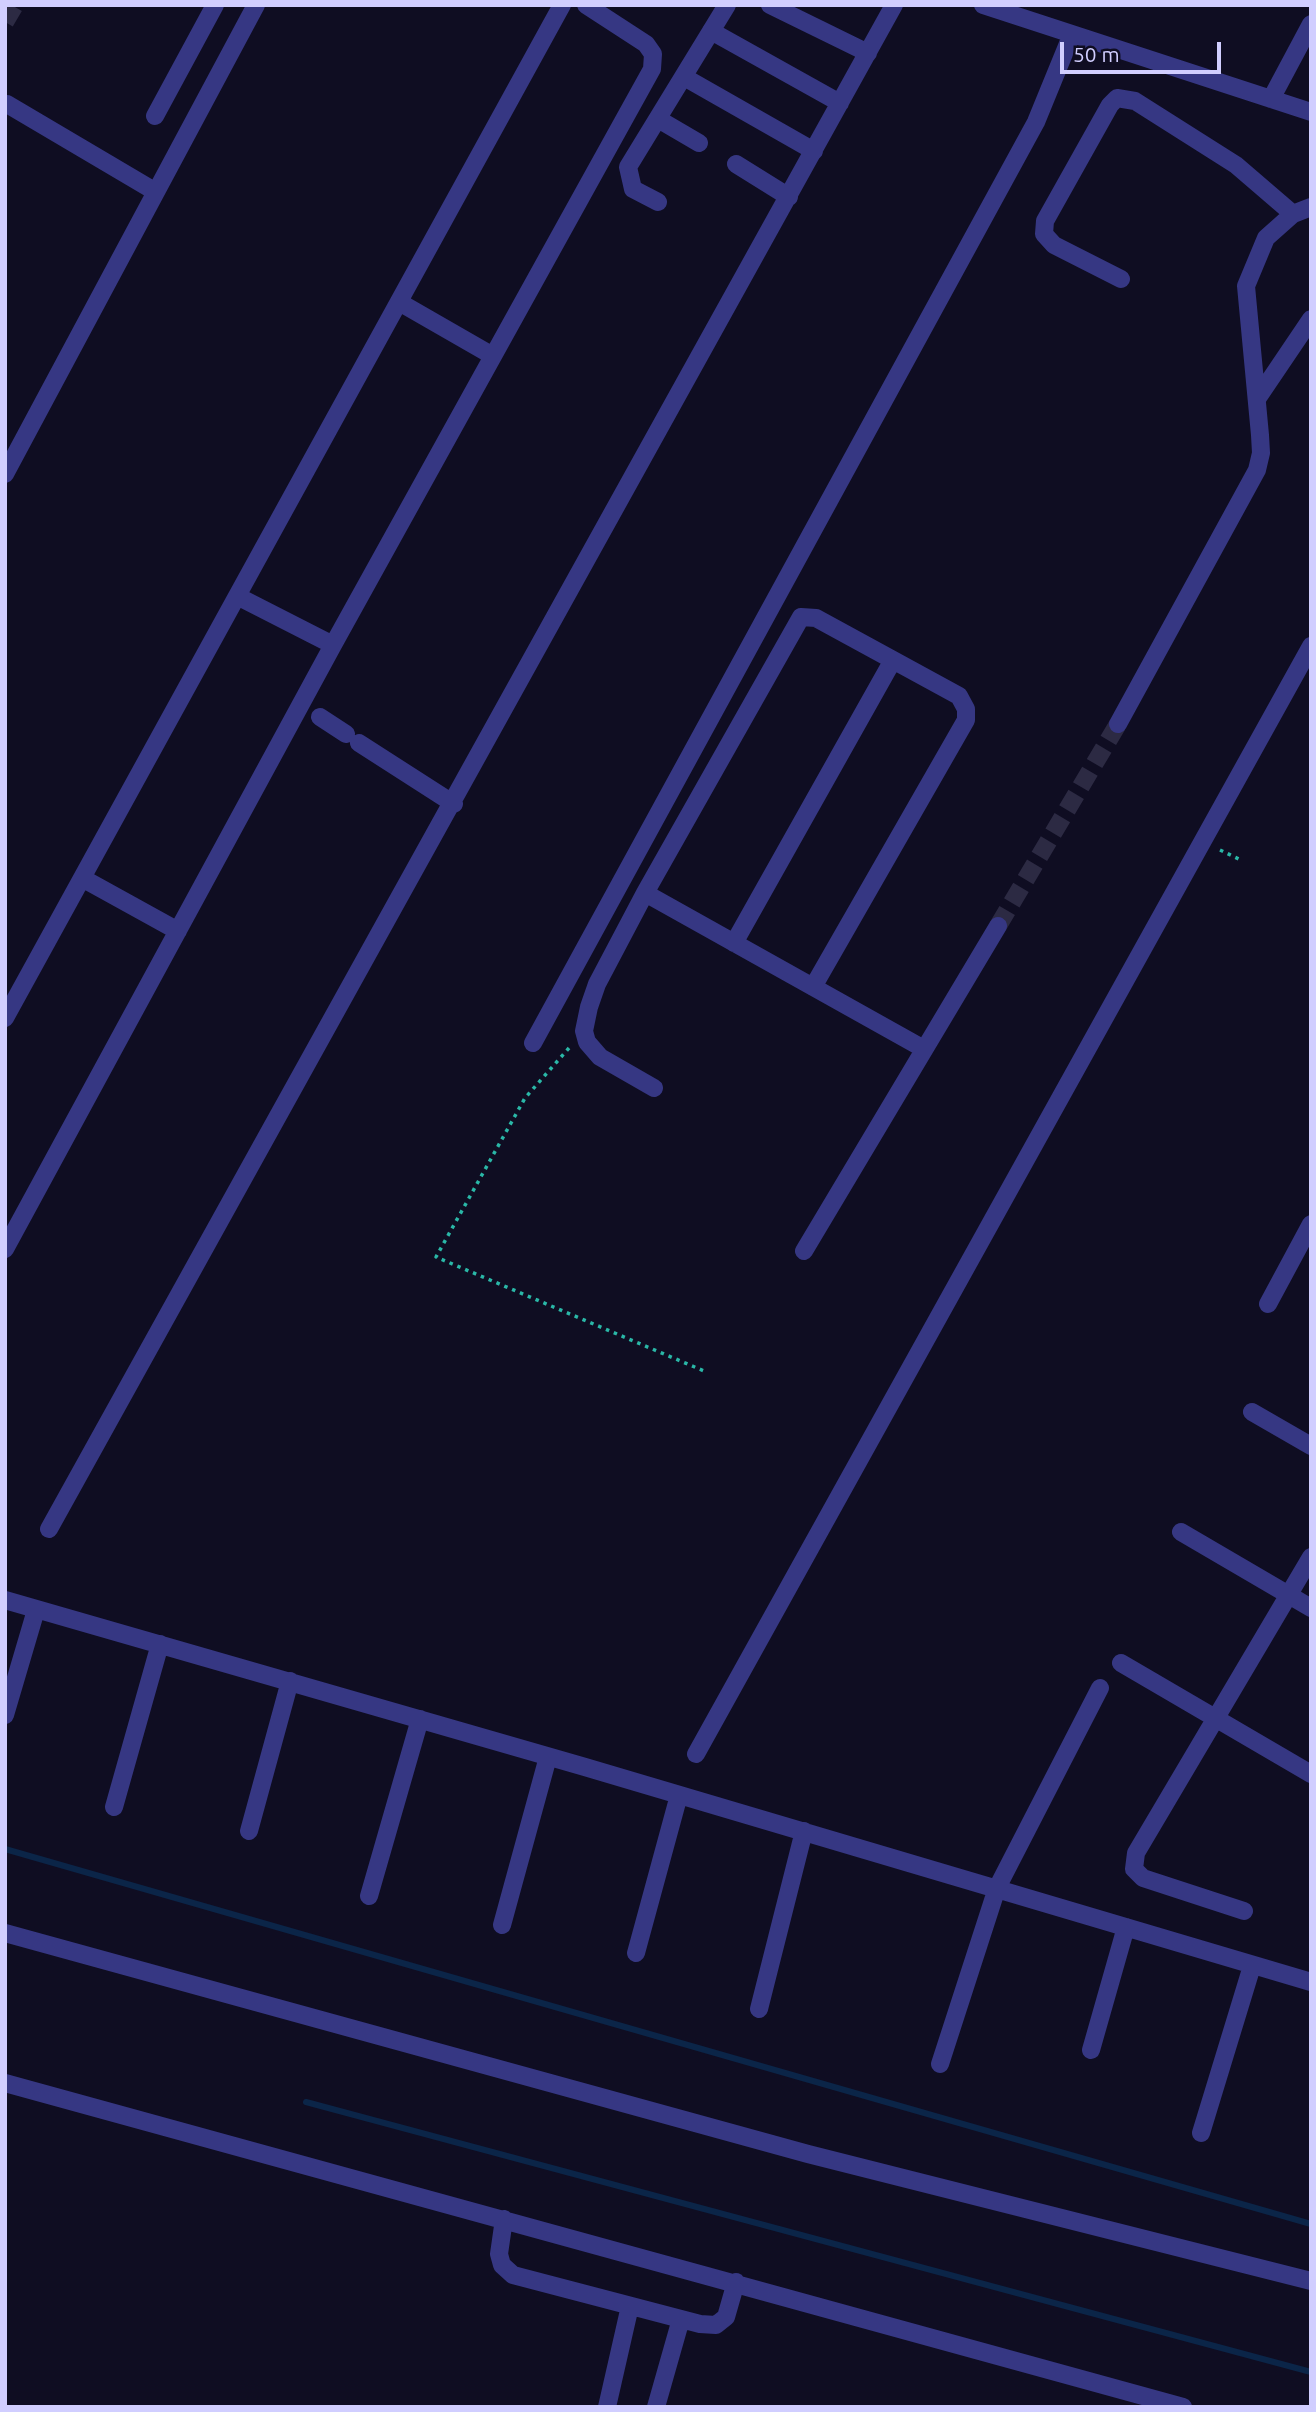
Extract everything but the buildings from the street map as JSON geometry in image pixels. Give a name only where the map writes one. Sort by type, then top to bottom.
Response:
[{"type":"street","points":[[155,116],[215,5]]},
{"type":"street","points":[[5,474],[256,5]]},
{"type":"street","points":[[5,1018],[562,5]]},
{"type":"street","points":[[5,1249],[11,1224],[178,931],[652,69],[653,54],[646,44],[586,5]]},
{"type":"street","points":[[658,202],[633,189],[628,167],[727,5]]},
{"type":"street","points":[[770,5],[868,53]]},
{"type":"street","points":[[49,1529],[454,804],[894,5]]},
{"type":"street","points":[[983,5],[1019,10],[1072,34],[1311,112]]},
{"type":"street","points":[[1271,99],[1311,24]]},
{"type":"street","points":[[711,31],[840,103]]},
{"type":"street","points":[[533,1042],[1036,122],[1072,34]]},
{"type":"street","points":[[684,77],[814,150]]},
{"type":"street","points":[[1121,279],[1054,245],[1044,234],[1045,221],[1110,105],[1117,98],[1135,101],[1236,165],[1293,214]]},
{"type":"street","points":[[7,104],[156,192]]},
{"type":"street","points":[[658,119],[699,143]]},
{"type":"street","points":[[736,164],[789,197]]},
{"type":"street","points":[[1118,724],[1254,478],[1261,453],[1247,286],[1266,237],[1293,214],[1311,207]]},
{"type":"street","points":[[400,302],[493,356]]},
{"type":"street","points":[[1257,399],[1303,346],[1311,319]]},
{"type":"street","points":[[237,596],[333,645]]},
{"type":"street","points":[[654,1088],[600,1057],[587,1042],[584,1031],[597,984],[645,893],[801,618],[816,618],[959,696],[966,709],[966,720],[813,987]]},
{"type":"street","points":[[696,1754],[1311,646]]},
{"type":"street","points":[[734,943],[892,660]]},
{"type":"street","points":[[320,717],[454,804]]},
{"type":"street","points":[[82,878],[178,931]]},
{"type":"street","points":[[645,893],[924,1049]]},
{"type":"street","points":[[804,1251],[999,926]]},
{"type":"street","points":[[1268,1304],[1311,1224]]},
{"type":"street","points":[[1252,1412],[1311,1446]]},
{"type":"street","points":[[1181,1532],[1311,1608]]},
{"type":"street","points":[[1244,1911],[1143,1878],[1134,1868],[1136,1853],[1311,1557]]},
{"type":"street","points":[[5,1600],[679,1794],[1311,1982]]},
{"type":"street","points":[[5,1715],[36,1609]]},
{"type":"street","points":[[114,1807],[160,1644]]},
{"type":"street","points":[[1121,1663],[1311,1774]]},
{"type":"street","points":[[249,1831],[290,1681]]},
{"type":"street","points":[[940,2063],[997,1888],[1100,1688]]},
{"type":"street","points":[[369,1896],[419,1719]]},
{"type":"street","points":[[502,1925],[548,1757]]},
{"type":"street","points":[[636,1953],[679,1794]]},
{"type":"street","points":[[759,2009],[804,1831]]},
{"type":"street","points":[[1091,2050],[1126,1927]]},
{"type":"street","points":[[5,1933],[821,2158],[1311,2281]]},
{"type":"street","points":[[1201,2133],[1252,1966]]},
{"type":"street","points":[[5,2083],[736,2282],[1182,2407]]},
{"type":"street","points":[[504,2219],[499,2254],[502,2265],[513,2275],[681,2319],[716,2325],[726,2317],[736,2282]]},
{"type":"street","points":[[607,2407],[630,2306]]},
{"type":"street","points":[[656,2407],[681,2319]]},
{"type":"path","points":[[1202,842],[1243,861]]},
{"type":"path","points":[[584,1031],[525,1098],[436,1257],[704,1371]]},
{"type":"waterway","points":[[5,1849],[1311,2224]]},
{"type":"waterway","points":[[306,2102],[1311,2372]]},
{"type":"tunnel","points":[[5,22],[15,5]]},
{"type":"tunnel","points":[[998,926],[1118,724]]}]
